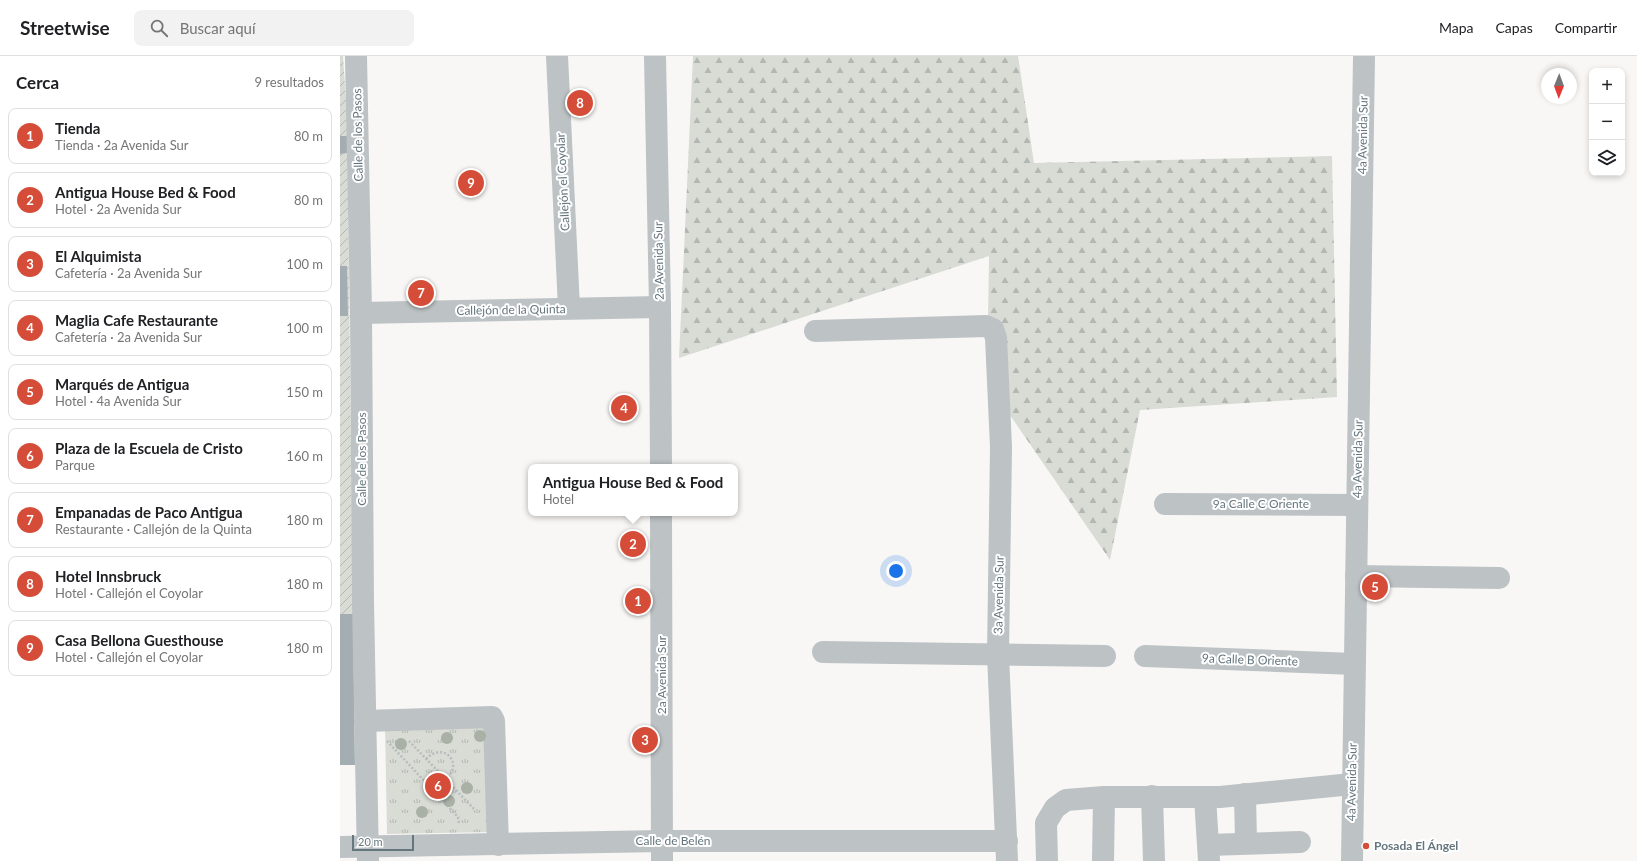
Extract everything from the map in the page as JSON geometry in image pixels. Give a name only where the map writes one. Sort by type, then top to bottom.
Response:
[{"type":"street","name":"Calle de los Pasos","points":[[356,56],[368,854]]},
{"type":"street","name":"Callejón el Coyolar","points":[[557,56],[569,308]]},
{"type":"street","name":"2a Avenida Sur","points":[[655,56],[660,307],[661,464]]},
{"type":"street","name":"4a Avenida Sur","points":[[1352,861],[1364,56]]},
{"type":"street","name":"Callejón de la Quinta","points":[[361,313],[660,307]]},
{"type":"street","name":"3a Avenida Sur","points":[[815,331],[986,326],[993,329],[996,338],[1001,447],[998,655],[1007,851]]},
{"type":"street","name":"9a Calle C Oriente","points":[[1165,504],[1357,505]]},
{"type":"street","name":"2a Avenida Sur","points":[[661,516],[662,851]]},
{"type":"street","points":[[1356,576],[1499,578]]},
{"type":"street","points":[[822,652],[1105,656]]},
{"type":"street","name":"9a Calle B Oriente","points":[[1145,656],[1354,664]]},
{"type":"street","points":[[365,730],[388,719],[492,717],[494,721],[498,839]]},
{"type":"street","points":[[1047,861],[1046,823],[1055,808],[1066,800],[1104,797],[1206,797],[1352,784]]},
{"type":"street","points":[[1245,794],[1246,842]]},
{"type":"street","points":[[1152,796],[1154,861]]},
{"type":"street","points":[[1103,861],[1104,797]]},
{"type":"street","points":[[1206,797],[1209,853],[1246,842],[1300,842]]},
{"type":"street","name":"Calle de Belén","points":[[340,847],[368,854],[460,845],[498,839],[662,851],[1007,851]]},
{"type":"path","points":[[388,719],[426,758],[498,839]]},
{"type":"path","points":[[365,730],[385,739],[458,817],[460,845]]},
{"type":"path","points":[[426,758],[436,751],[450,756],[453,765],[452,771],[445,779]]},
{"type":"green space","points":[[340,56],[343,56],[347,115],[353,614],[340,614]]},
{"type":"green space","points":[[693,56],[1018,56],[1034,163],[1332,156],[1337,397],[1140,410],[1110,560],[987,382],[989,256],[679,358]]},
{"type":"green space","points":[[488,722],[490,832],[387,834],[385,725]]},
{"type":"building","points":[[340,136],[347,136],[347,153],[340,154]]},
{"type":"building","points":[[340,266],[347,266],[348,316],[340,316]]},
{"type":"building","points":[[340,614],[353,614],[355,765],[340,765]]},
{"type":"place","name":"Hotel Innsbruck","points":[[580,103]]},
{"type":"place","name":"Casa Bellona Guesthouse","points":[[471,183]]},
{"type":"place","name":"Empanadas de Paco Antigua","points":[[421,293]]},
{"type":"place","name":"Maglia Cafe Restaurante","points":[[624,408]]},
{"type":"place","name":"Antigua House Bed & Food","points":[[633,544]]},
{"type":"place","name":"Marqués de Antigua","points":[[1375,587]]},
{"type":"place","name":"Tienda","points":[[638,601]]},
{"type":"place","name":"El Alquimista","points":[[645,740]]},
{"type":"place","name":"Plaza de la Escuela de Cristo","points":[[438,786]]},
{"type":"place","name":"Posada El Ángel","points":[[1366,846]]}]
